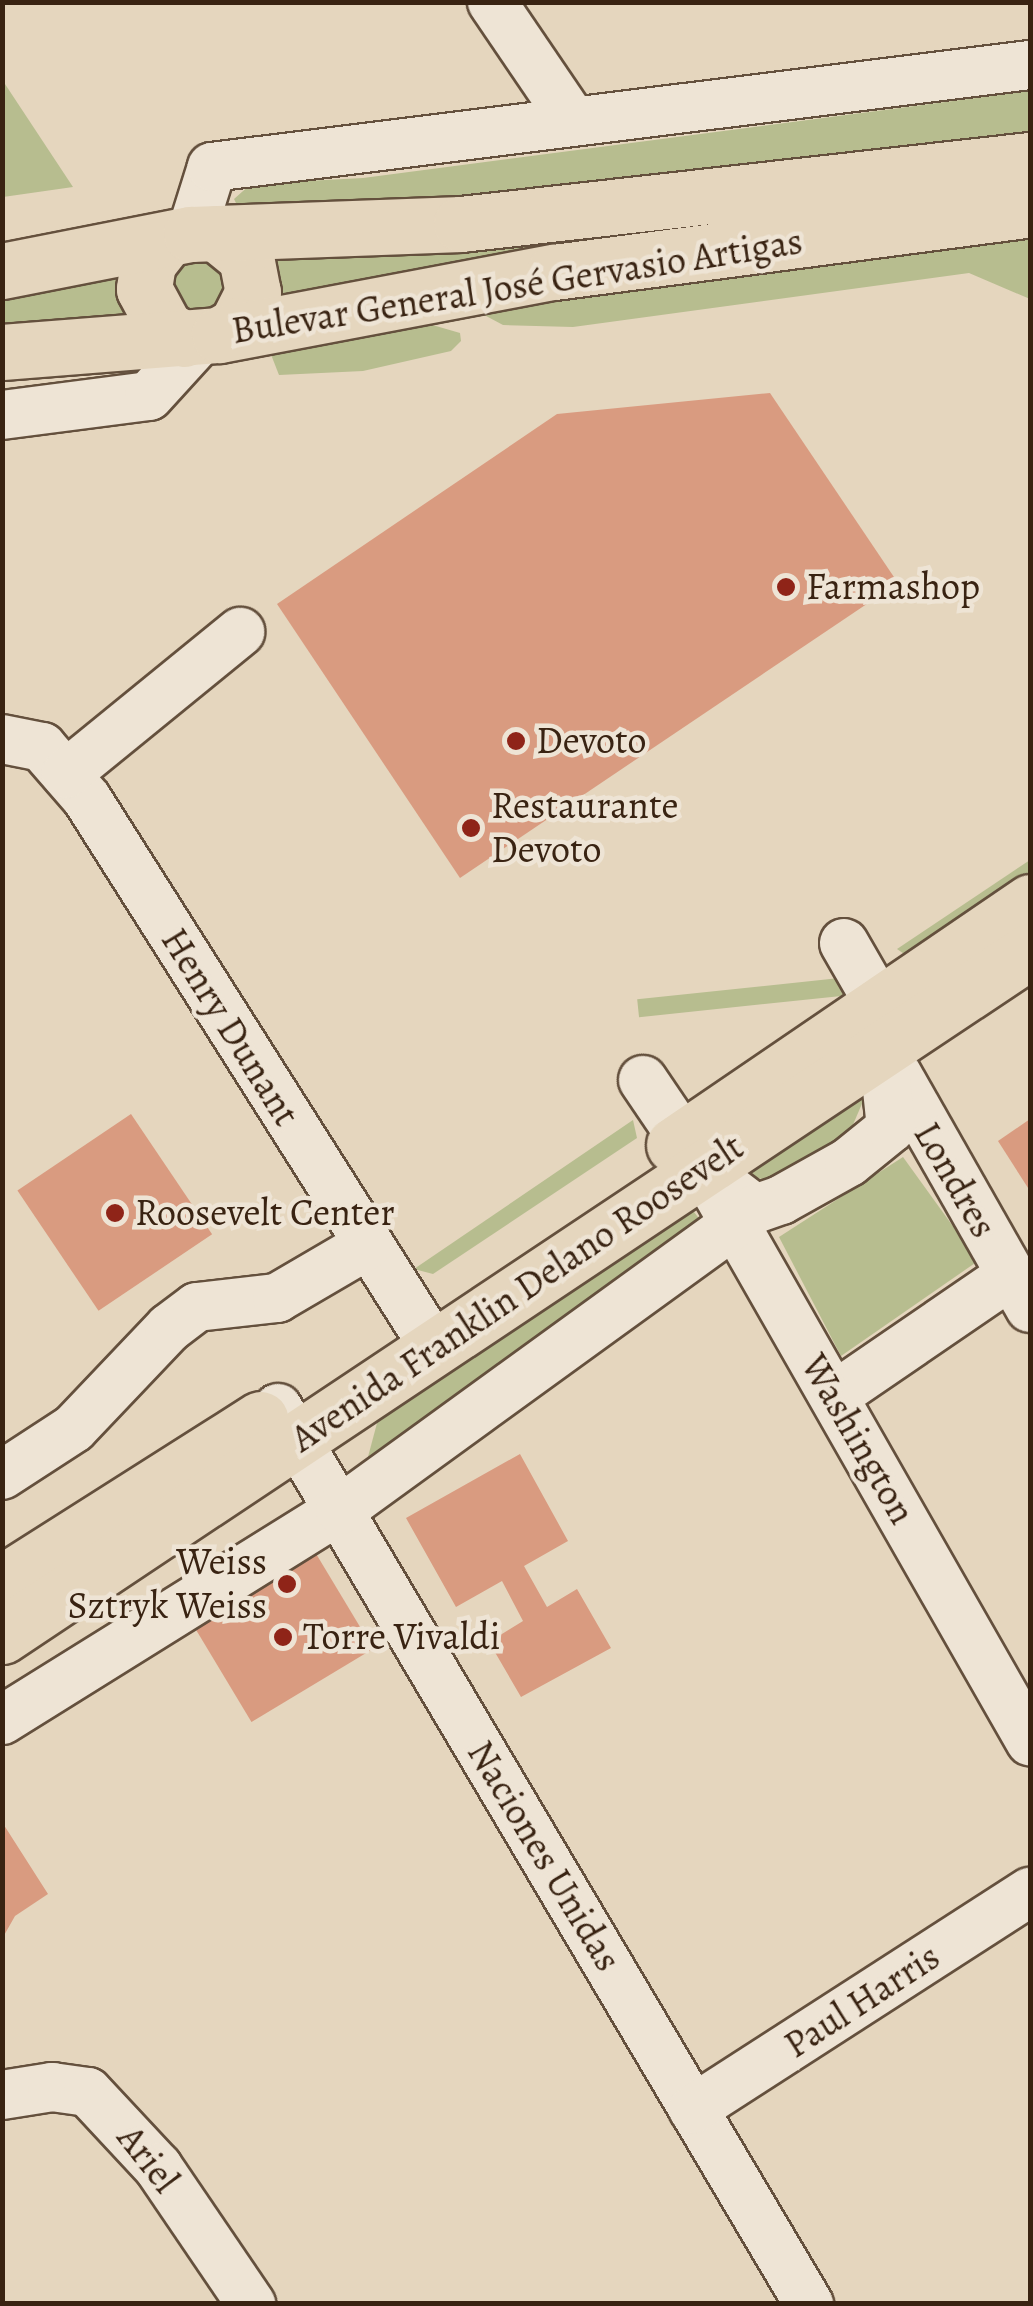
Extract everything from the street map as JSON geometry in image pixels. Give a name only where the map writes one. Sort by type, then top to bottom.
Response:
[{"type":"main road","name":"Bulevar General José Gervasio Artigas","points":[[2,271],[191,236],[460,224],[1030,160]]},
{"type":"main road","name":"Bulevar General José Gervasio Artigas","points":[[2,352],[202,337],[554,272],[1030,209]]},
{"type":"main road","points":[[191,236],[246,257],[253,292],[236,325],[202,337],[166,328],[144,289],[148,263],[191,236]]},
{"type":"main road","name":"Avenida Franklin Delano Roosevelt","points":[[2,1636],[287,1424],[881,1026],[1030,902]]},
{"type":"main road","name":"Avenida Franklin Delano Roosevelt","points":[[881,1026],[1030,951]]},
{"type":"main road","name":"Avenida Franklin Delano Roosevelt","points":[[2,1583],[287,1424]]},
{"type":"street","points":[[492,2],[573,121]]},
{"type":"street","points":[[191,236],[212,167],[1030,65]]},
{"type":"street","points":[[2,415],[150,396],[202,337]]},
{"type":"street","points":[[66,774],[240,632]]},
{"type":"street","name":"Henry Dunant","points":[[2,738],[42,747],[88,799],[422,1332]]},
{"type":"street","name":"Londres","points":[[844,943],[921,1126],[1021,1292]]},
{"type":"street","points":[[2,1720],[340,1510],[746,1218],[849,1162],[891,1128],[881,1026]]},
{"type":"street","name":"Washington","points":[[643,1080],[694,1154],[746,1218],[834,1396],[1030,1741]]},
{"type":"street","points":[[2,1475],[74,1428],[198,1306],[278,1298],[366,1246]]},
{"type":"street","points":[[834,1396],[1021,1292]]},
{"type":"street","name":"Naciones Unidas","points":[[287,1424],[808,2304]]},
{"type":"street","name":"Paul Harris","points":[[693,2109],[1030,1892]]},
{"type":"street","name":"Ariel","points":[[2,2096],[52,2087],[88,2092],[158,2166],[250,2304]]},
{"type":"green space","points":[[3,81],[73,187],[3,197]]},
{"type":"green space","points":[[1030,91],[1030,136],[518,198],[237,205],[234,199],[251,184],[363,178]]},
{"type":"green space","points":[[875,200],[262,308],[256,250]]},
{"type":"green space","points":[[1030,232],[1030,299],[969,273],[573,327],[503,325],[473,309]]},
{"type":"green space","points":[[197,258],[217,266],[225,286],[217,306],[197,314],[177,306],[169,286],[177,266]]},
{"type":"green space","points":[[130,266],[145,332],[3,334],[2,297]]},
{"type":"green space","points":[[405,317],[460,333],[461,341],[451,351],[363,371],[279,375],[270,352]]},
{"type":"green space","points":[[1030,860],[1030,877],[907,956],[897,949]]},
{"type":"green space","points":[[849,977],[851,995],[639,1017],[637,999]]},
{"type":"green space","points":[[867,1092],[849,1134],[778,1182],[736,1174]]},
{"type":"green space","points":[[633,1120],[637,1138],[433,1274],[414,1269]]},
{"type":"green space","points":[[903,1157],[978,1261],[841,1356],[779,1237]]},
{"type":"green space","points":[[678,1211],[694,1212],[704,1225],[365,1468],[380,1412]]},
{"type":"building","name":"Devoto","points":[[770,393],[898,583],[460,878],[277,604],[557,414]]},
{"type":"building","name":"Roosevelt Center","points":[[131,1114],[212,1234],[99,1311],[17,1191]]},
{"type":"building","points":[[1030,1119],[1030,1191],[998,1141]]},
{"type":"building","points":[[520,1454],[568,1541],[524,1566],[547,1607],[577,1589],[611,1648],[521,1697],[489,1642],[523,1621],[502,1581],[456,1607],[406,1518]]},
{"type":"building","name":"Torre Vivaldi","points":[[315,1552],[373,1649],[251,1722],[193,1625]]},
{"type":"building","points":[[2,1822],[48,1894],[15,1916],[2,1939]]},
{"type":"place","name":"Farmashop","points":[[786,587]]},
{"type":"place","name":"Devoto","points":[[516,741]]},
{"type":"place","name":"Restaurante Devoto","points":[[471,828]]},
{"type":"place","name":"Roosevelt Center","points":[[115,1213]]},
{"type":"place","name":"Weiss Sztryk Weiss","points":[[287,1584]]},
{"type":"place","name":"Torre Vivaldi","points":[[283,1637]]}]
